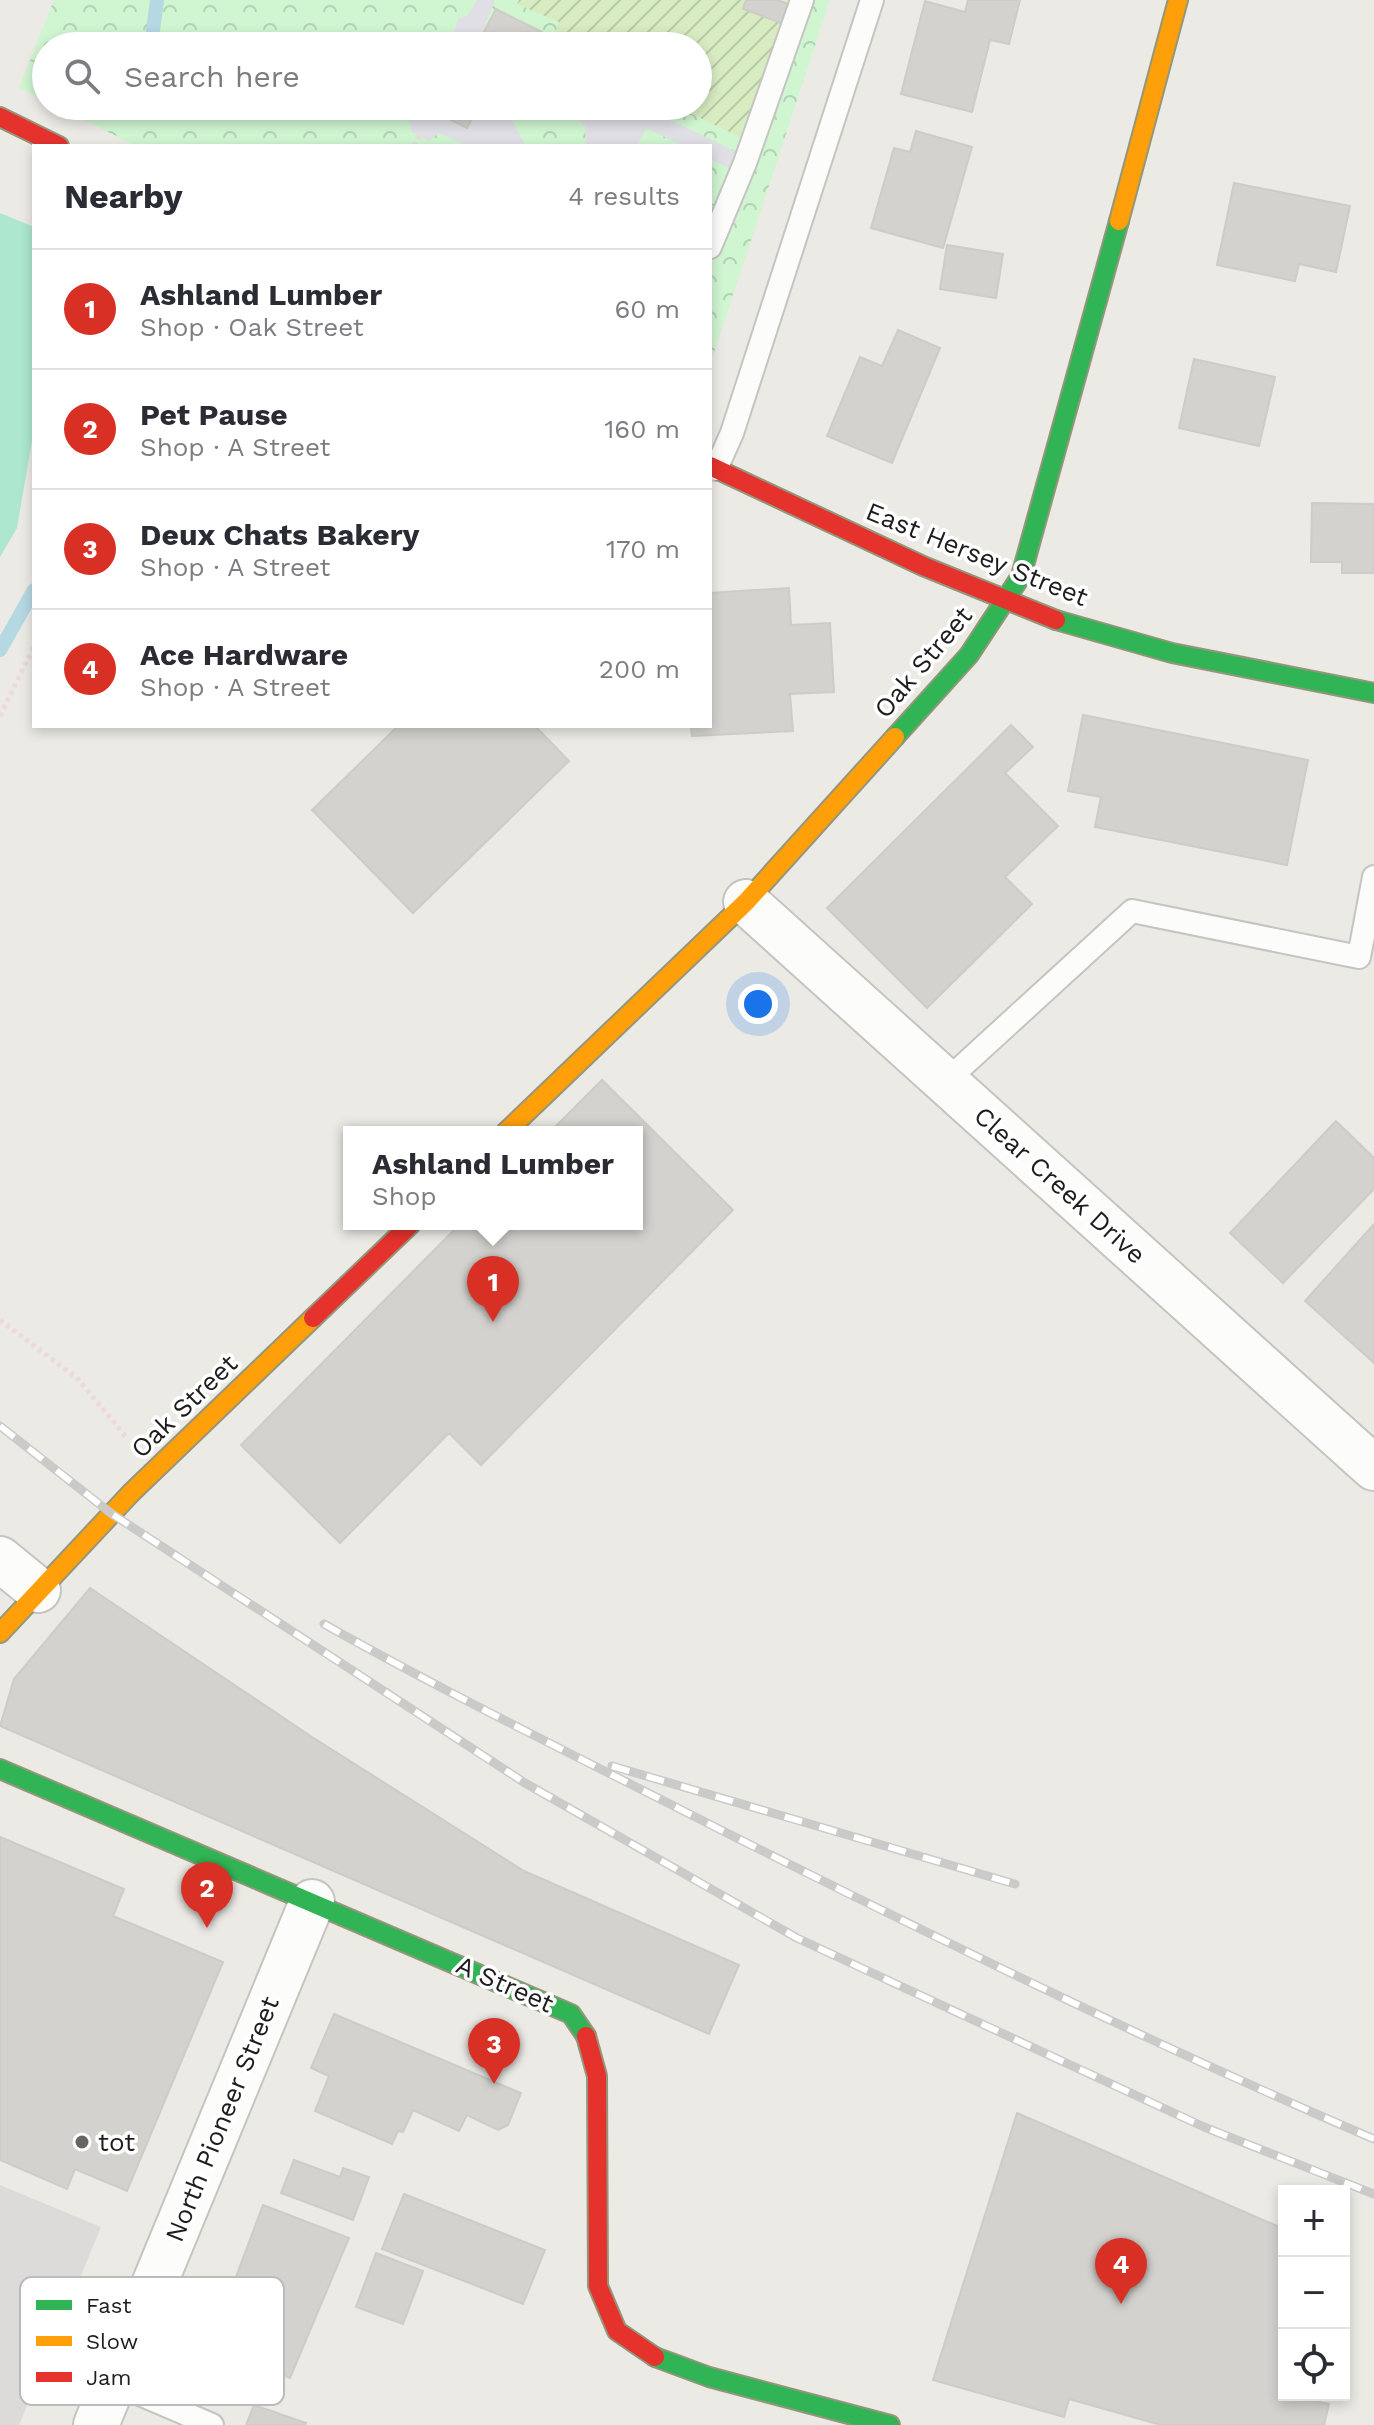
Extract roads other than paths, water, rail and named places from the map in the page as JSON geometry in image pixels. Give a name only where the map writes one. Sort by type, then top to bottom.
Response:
[{"type":"street","name":"Oak Street","points":[[512,1126],[746,902],[969,655],[1007,600],[1021,576],[1035,534],[1178,0]]},
{"type":"street","points":[[0,117],[55,144]]},
{"type":"street","name":"East Hersey Street","points":[[713,467],[1057,620],[1221,665],[1374,693]]},
{"type":"street","name":"Clear Creek Drive","points":[[746,902],[1374,1468]]},
{"type":"street","name":"Oak Street","points":[[0,1633],[154,1470],[405,1230]]},
{"type":"street","points":[[0,1559],[38,1590]]},
{"type":"street","name":"A Street","points":[[0,1769],[571,2014],[585,2031],[597,2076],[598,2286],[606,2310],[623,2336],[651,2354],[707,2375],[891,2425]]},
{"type":"street","name":"North Pioneer Street","points":[[158,2277],[312,1902]]},
{"type":"street","name":"North Pioneer Street","points":[[96,2425],[105,2405]]},
{"type":"lane","points":[[712,242],[745,163],[802,0]]},
{"type":"lane","points":[[713,467],[732,433],[872,0]]},
{"type":"lane","points":[[945,1082],[1132,911],[1359,957],[1374,877]]},
{"type":"lane","points":[[165,2405],[212,2425]]},
{"type":"waterway","points":[[153,32],[157,0]]},
{"type":"waterway","points":[[0,650],[32,594]]},
{"type":"railway","points":[[0,1426],[112,1514],[525,1783],[797,1938],[1204,2127],[1374,2194]]},
{"type":"railway","points":[[324,1624],[518,1727],[878,1908],[1124,2027],[1374,2139]]},
{"type":"railway","points":[[612,1766],[1015,1884]]},
{"type":"place","name":"Ashland Lumber","points":[[493,1322]]},
{"type":"place","name":"Pet Pause","points":[[207,1928]]},
{"type":"place","name":"Deux Chats Bakery","points":[[494,2084]]},
{"type":"place","name":"tot","points":[[82,2142]]},
{"type":"place","name":"Ace Hardware","points":[[1121,2304]]}]
